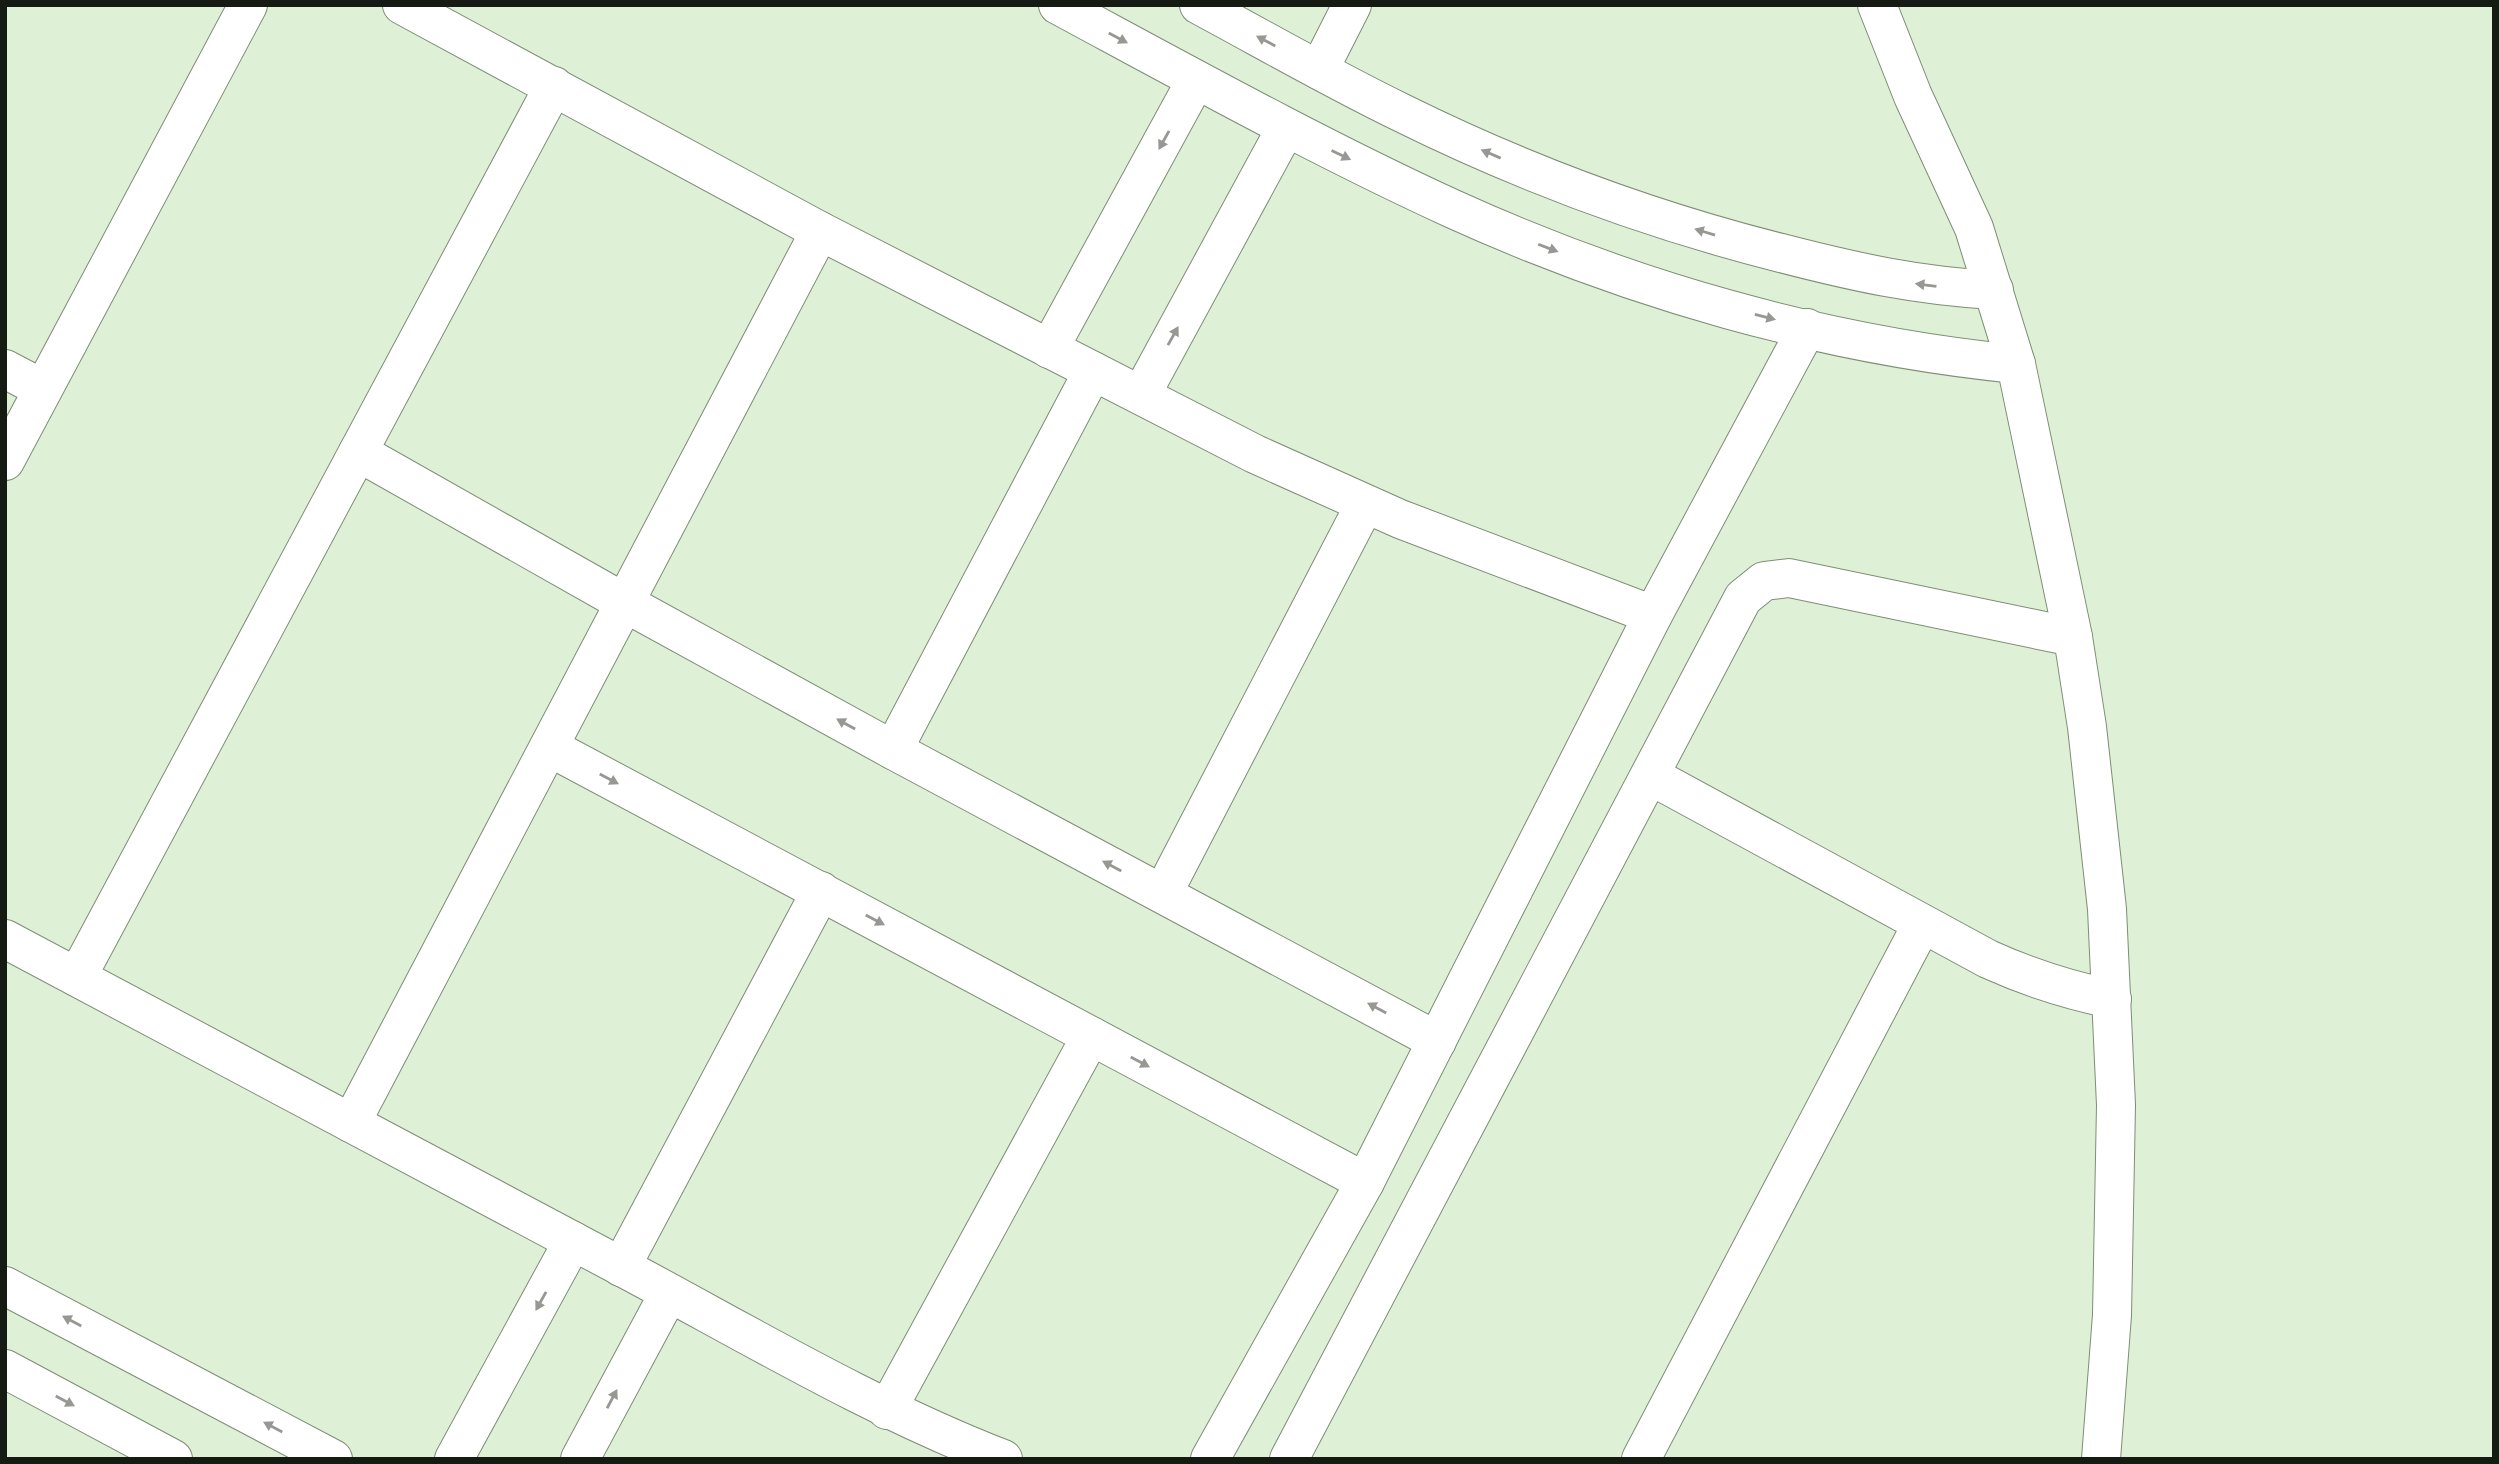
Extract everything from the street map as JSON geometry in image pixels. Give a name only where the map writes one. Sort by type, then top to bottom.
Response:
[{"type":"street","points":[[5,461],[248,5]]},
{"type":"street","points":[[402,5],[820,231],[1255,454],[1364,504],[1653,615]]},
{"type":"street","points":[[1058,5],[1286,128],[1454,209],[1627,278],[1716,306],[1911,351],[2016,364]]},
{"type":"street","points":[[1319,69],[1352,5]]},
{"type":"street","points":[[1877,5],[1913,96],[1974,228],[1994,290],[2016,364],[2073,636],[2099,817],[2112,999],[2116,1105],[2112,1315],[2101,1459]]},
{"type":"street","points":[[1218,10],[1400,112],[1567,186],[1742,243],[1871,276],[1952,288],[1994,290]]},
{"type":"street","points":[[1049,349],[1196,80]]},
{"type":"street","points":[[77,977],[554,86]]},
{"type":"street","points":[[1141,396],[1286,128]]},
{"type":"street","points":[[351,1123],[820,231]]},
{"type":"street","points":[[1210,1459],[1364,1182],[1653,615],[1807,328]]},
{"type":"street","points":[[5,369],[43,389]]},
{"type":"street","points":[[893,750],[1093,371]]},
{"type":"street","points":[[358,452],[893,750],[1437,1041]]},
{"type":"street","points":[[1163,894],[1364,504]]},
{"type":"street","points":[[1289,1459],[1743,598],[1764,581],[1789,578],[2073,636]]},
{"type":"street","points":[[549,747],[1364,1182]]},
{"type":"street","points":[[1651,776],[1922,924],[2027,977],[2112,999]]},
{"type":"street","points":[[621,1266],[821,891]]},
{"type":"street","points":[[1641,1459],[1922,924]]},
{"type":"street","points":[[5,939],[887,1410],[1003,1459]]},
{"type":"street","points":[[887,1410],[1091,1036]]},
{"type":"street","points":[[454,1459],[573,1241]]},
{"type":"street","points":[[5,1286],[333,1459]]},
{"type":"street","points":[[580,1459],[669,1293]]},
{"type":"street","points":[[5,1369],[173,1459]]}]
